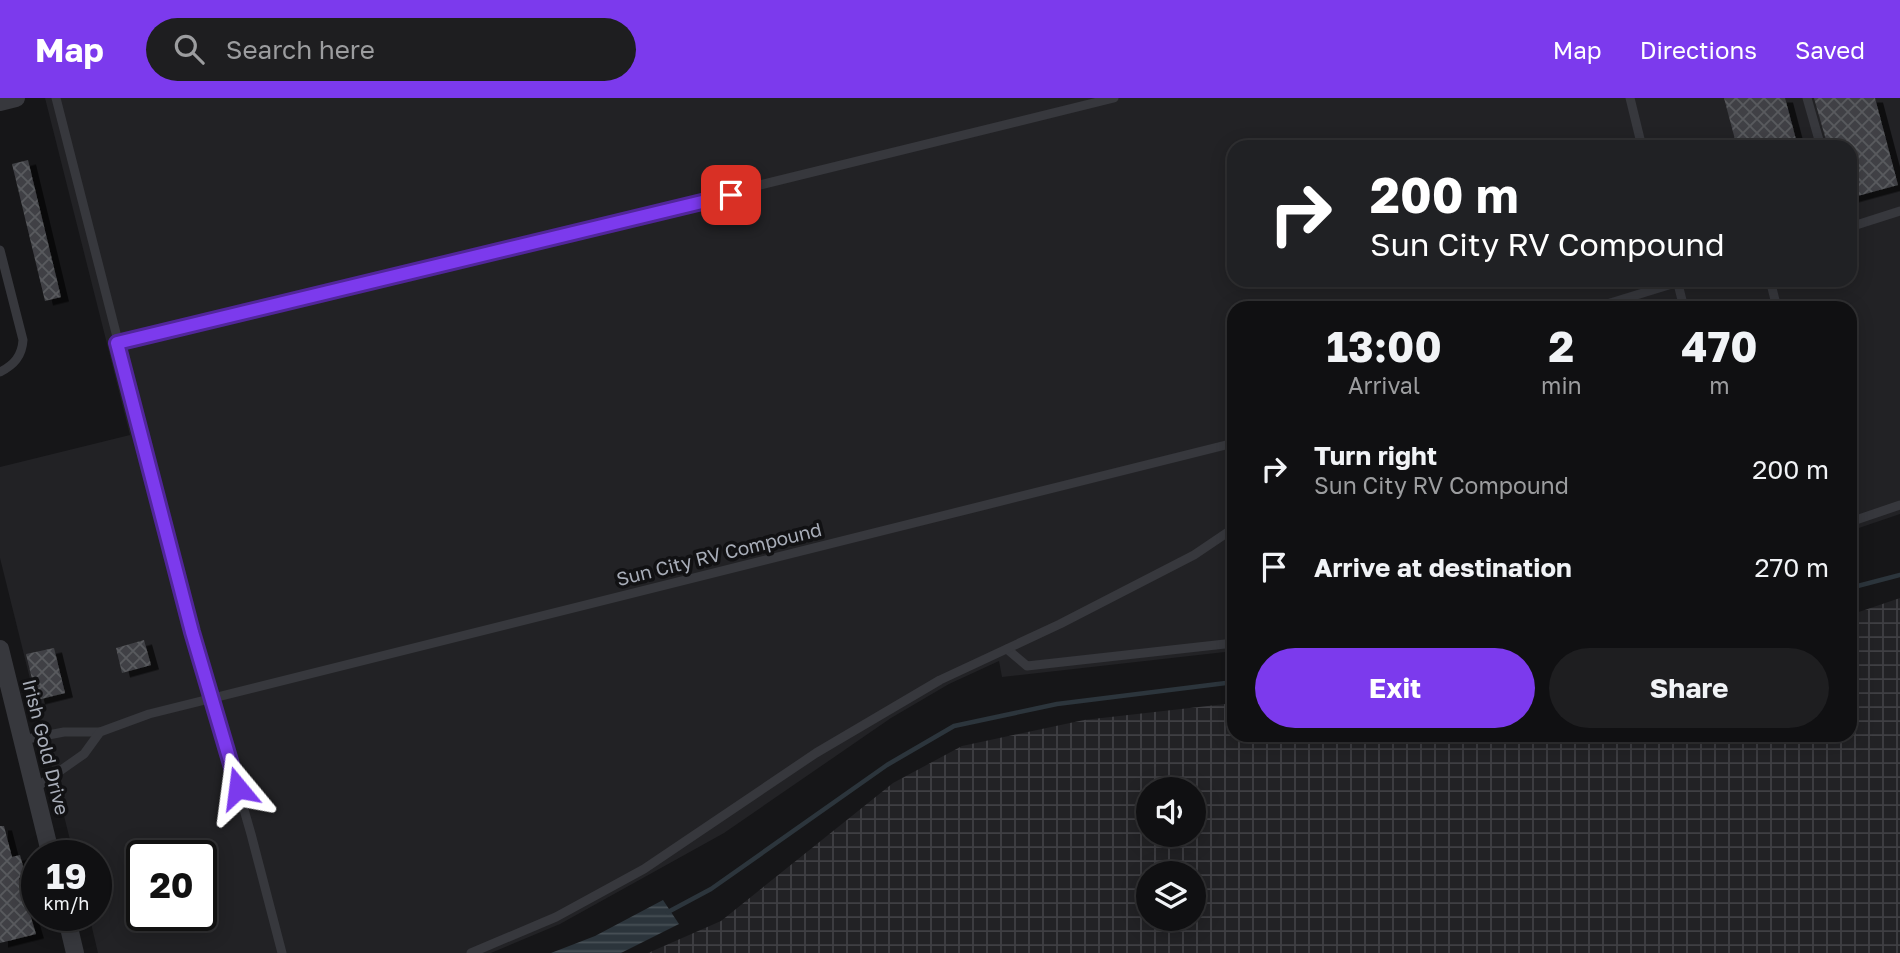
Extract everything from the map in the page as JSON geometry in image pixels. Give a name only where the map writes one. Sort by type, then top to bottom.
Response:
[{"type":"street","points":[[0,102],[16,98]]},
{"type":"street","name":"Irish Gold Drive","points":[[0,649],[47,840]]},
{"type":"street","points":[[70,931],[75,953]]},
{"type":"lane","points":[[56,98],[117,343],[282,953]]},
{"type":"lane","points":[[117,343],[1114,98]]},
{"type":"lane","points":[[1630,98],[1640,140]]},
{"type":"lane","points":[[1807,98],[1819,140]]},
{"type":"lane","points":[[1857,225],[1900,211]]},
{"type":"lane","points":[[0,250],[23,340],[22,350],[16,360],[0,372]]},
{"type":"lane","points":[[1617,301],[1661,287]]},
{"type":"lane","points":[[1633,296],[1634,301]]},
{"type":"lane","name":"Sun City RV Compound","points":[[34,789],[84,754],[100,732],[149,714],[1227,445]]},
{"type":"lane","points":[[1857,520],[1900,505]]},
{"type":"lane","points":[[471,953],[555,917],[644,869],[816,753],[940,680],[1194,555],[1227,533]]},
{"type":"lane","points":[[1007,649],[1027,666],[1227,644]]},
{"type":"lane","points":[[22,740],[64,732],[100,732]]},
{"type":"shaded area","points":[[45,98],[1900,98],[1900,514],[1857,529],[1857,301],[1227,301],[1227,652],[1002,677],[999,661],[949,684],[891,718],[724,833],[560,924],[491,953],[98,953],[93,931],[112,931],[112,840],[70,840],[0,558],[0,467],[130,435]]},
{"type":"shaded area","points":[[1900,598],[1900,953],[648,953],[721,921],[893,783],[962,746],[1084,720],[1227,704],[1227,742],[1857,742],[1857,613]]},
{"type":"shaded area","points":[[663,900],[679,924],[621,953],[551,953],[595,936]]},
{"type":"building","points":[[1724,98],[1785,98],[1796,140],[1735,140]]},
{"type":"building","points":[[1814,98],[1875,98],[1898,185],[1857,196],[1857,140],[1826,140]]},
{"type":"building","points":[[28,160],[61,297],[45,301],[12,164]]},
{"type":"building","points":[[144,640],[151,665],[122,673],[116,648]]},
{"type":"building","points":[[54,648],[65,693],[37,700],[26,654]]},
{"type":"building","points":[[0,826],[4,826],[12,857],[20,855],[21,859],[21,931],[35,931],[36,934],[0,943]]},
{"type":"waterway","points":[[1857,586],[1900,575]]},
{"type":"waterway","points":[[668,912],[711,889],[887,765],[954,726],[1057,704],[1227,683]]},
{"type":"route","points":[[238,788],[192,632],[117,343],[731,195]]}]
